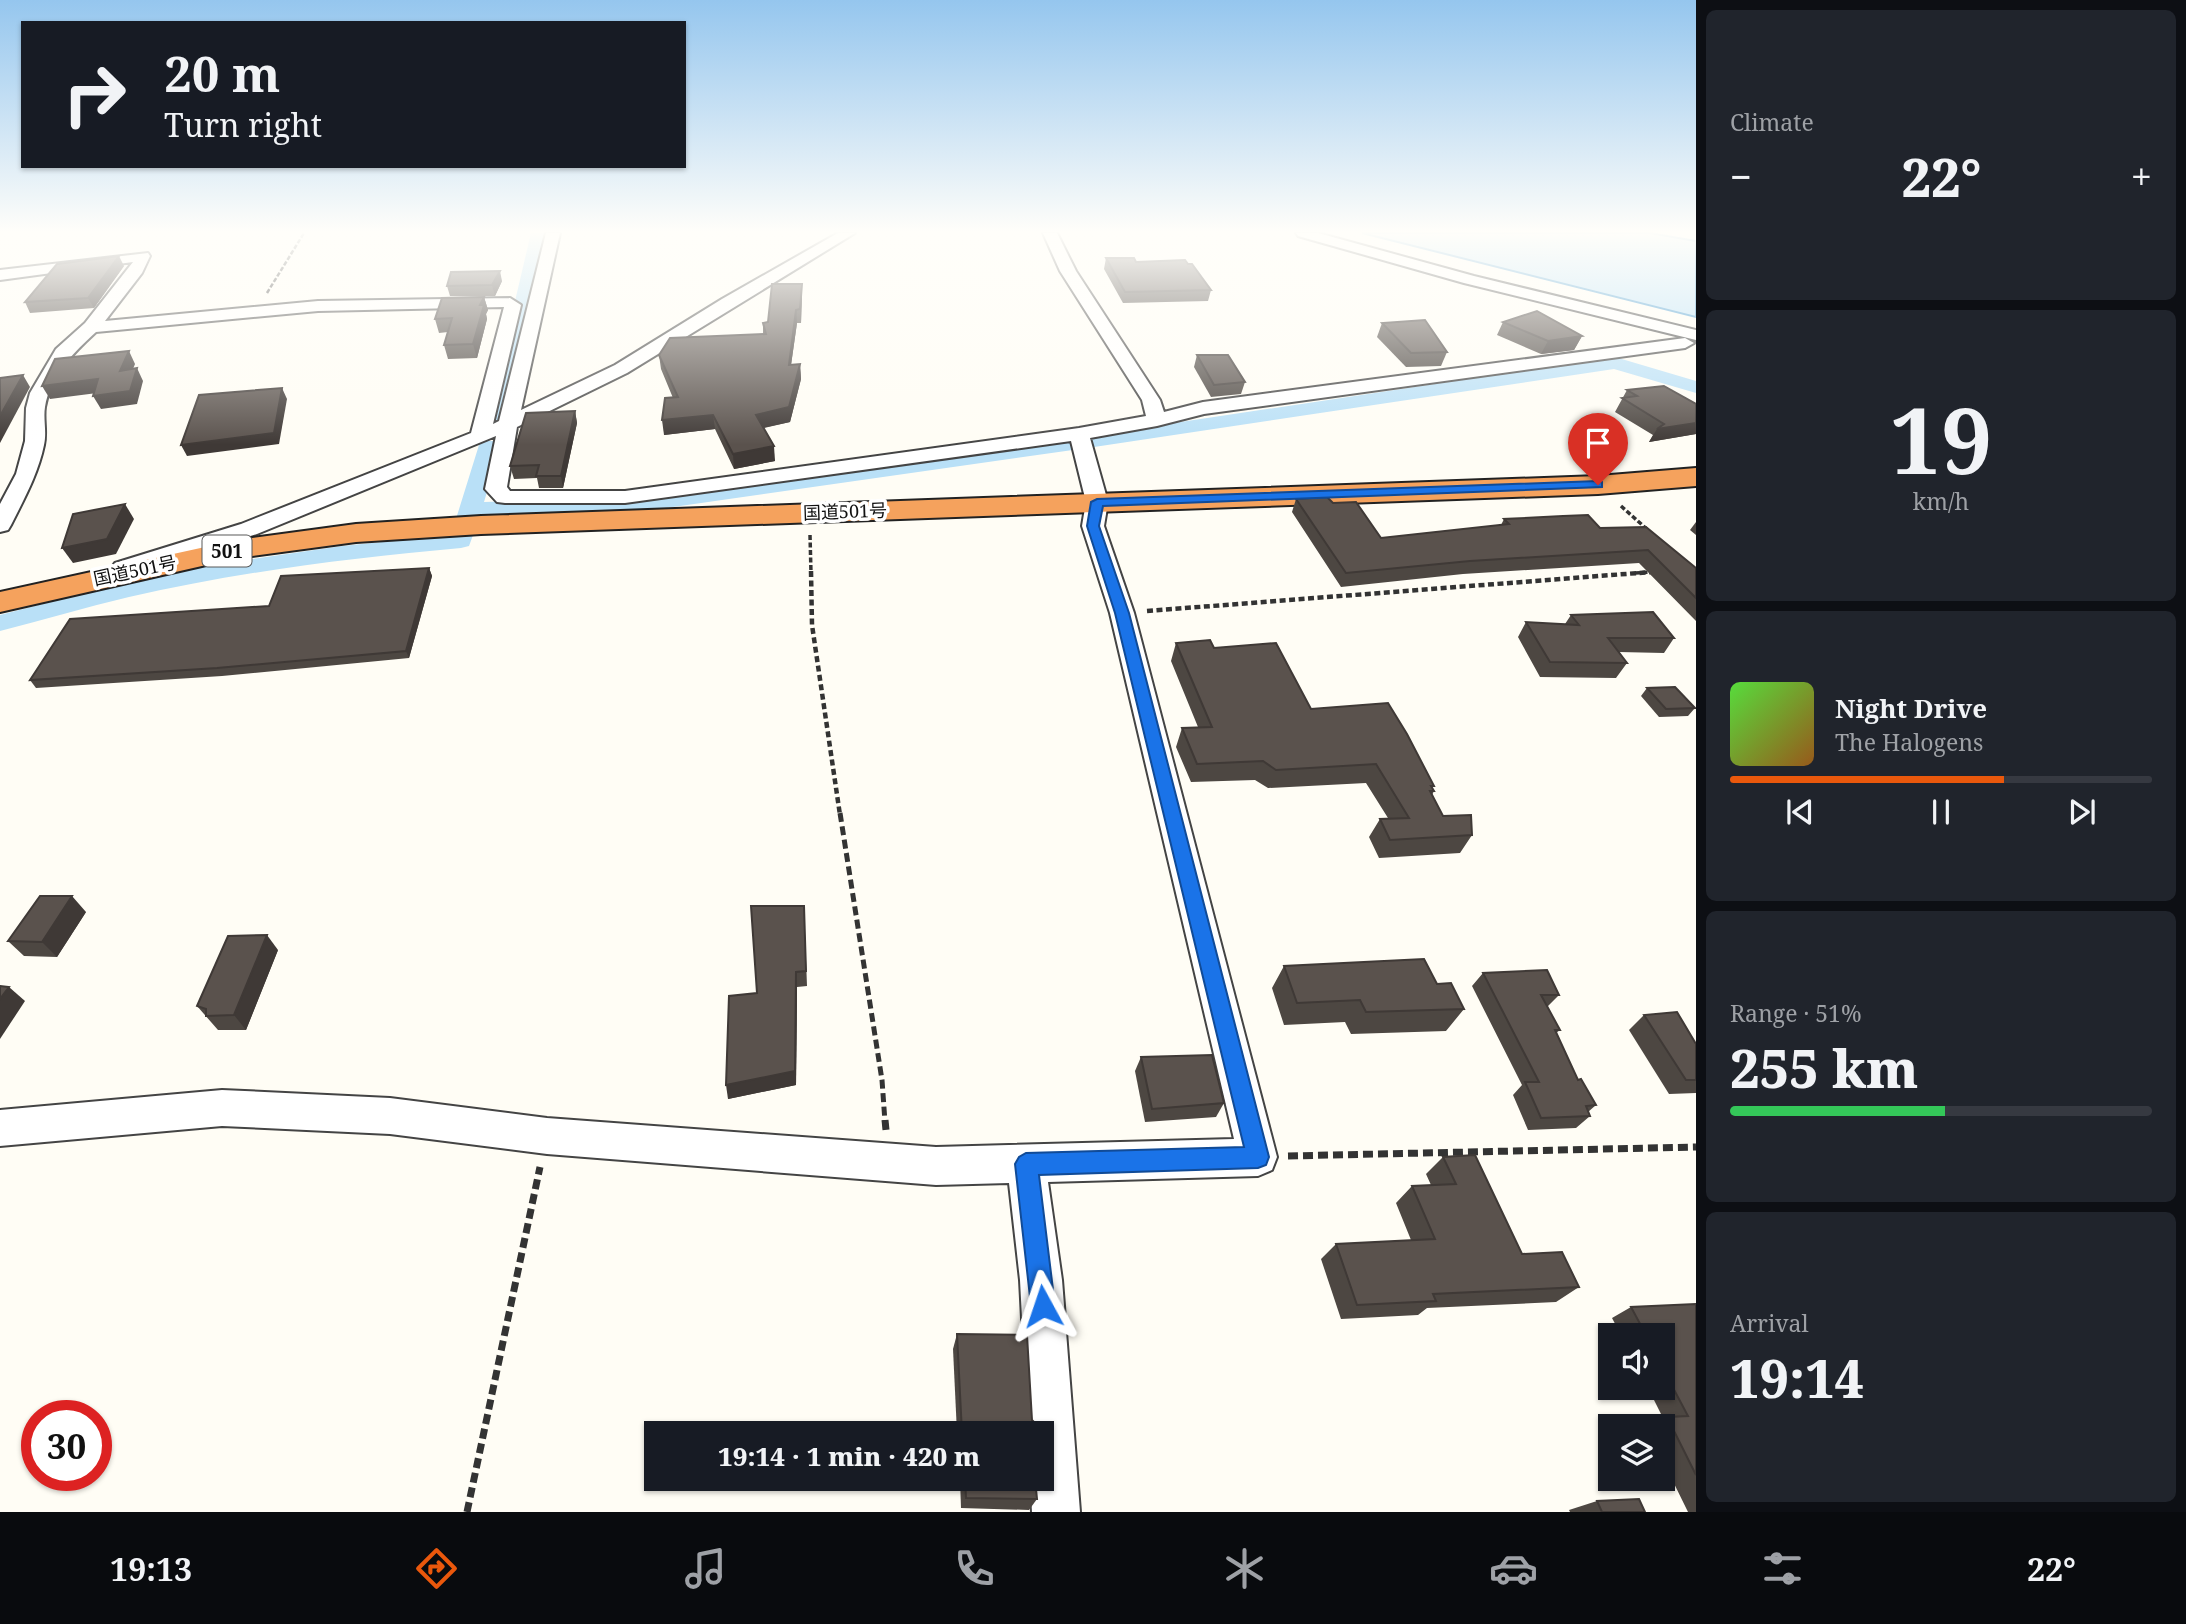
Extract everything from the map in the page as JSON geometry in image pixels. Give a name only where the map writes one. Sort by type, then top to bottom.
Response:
[{"type":"highway","name":"国道501号","points":[[0,602],[237,549],[356,533],[469,526],[1598,485],[1692,477]]},
{"type":"street","points":[[0,525],[26,474],[35,441],[35,408],[39,393],[62,353],[91,327],[110,304]]},
{"type":"street","points":[[91,327],[256,311],[371,304]]},
{"type":"street","points":[[480,435],[513,305],[509,304]]},
{"type":"street","points":[[536,304],[508,424],[496,489],[505,497],[625,497],[1081,440],[1203,408],[1692,342]]},
{"type":"street","points":[[71,585],[249,528],[418,463],[508,424],[621,369],[730,304]]},
{"type":"street","points":[[1089,304],[1151,400],[1157,420]]},
{"type":"street","points":[[1564,304],[1692,342]]},
{"type":"street","points":[[0,1128],[222,1108],[390,1116],[547,1136],[936,1166],[1258,1157],[1122,613],[1093,526],[1097,502],[1081,440]]},
{"type":"street","points":[[1026,1164],[1041,1280],[1056,1512]]},
{"type":"path","points":[[256,311],[261,304]]},
{"type":"path","points":[[1598,485],[1649,531]]},
{"type":"path","points":[[809,514],[812,625],[854,912],[882,1080],[889,1162]]},
{"type":"path","points":[[1122,613],[1662,571]]},
{"type":"path","points":[[467,1512],[547,1136]]},
{"type":"path","points":[[1258,1157],[1601,1147],[1696,1147]]},
{"type":"water","points":[[1643,304],[1696,304],[1696,317]]},
{"type":"building","points":[[440,304],[484,305],[473,344],[444,345],[452,318],[435,319]]},
{"type":"building","points":[[770,304],[800,304],[800,309],[796,310],[789,365],[800,364],[789,407],[756,415],[774,446],[733,454],[713,415],[662,420],[665,398],[678,397],[659,355],[670,338],[766,334],[763,323],[768,322]]},
{"type":"building","points":[[1537,311],[1582,336],[1548,341],[1503,322]]},
{"type":"building","points":[[1425,320],[1447,352],[1411,353],[1382,323]]},
{"type":"building","points":[[129,351],[120,371],[137,368],[130,391],[93,396],[98,379],[42,386],[55,359]]},
{"type":"building","points":[[1197,355],[1228,355],[1245,382],[1214,385]]},
{"type":"building","points":[[23,375],[0,416],[0,378]]},
{"type":"building","points":[[1664,386],[1696,404],[1696,423],[1657,429],[1664,424],[1622,398],[1637,396],[1627,390]]},
{"type":"building","points":[[282,388],[274,433],[181,445],[199,395]]},
{"type":"building","points":[[575,411],[561,476],[536,476],[539,465],[510,466],[526,413]]},
{"type":"building","points":[[1327,497],[1333,503],[1356,502],[1381,538],[1509,524],[1504,519],[1563,516],[1588,515],[1600,528],[1646,527],[1696,568],[1696,598],[1648,550],[1470,561],[1346,573],[1296,499]]},
{"type":"building","points":[[125,504],[107,539],[62,548],[73,514]]},
{"type":"building","points":[[429,568],[406,651],[217,668],[30,680],[70,619],[269,606],[281,576]]},
{"type":"building","points":[[1653,612],[1674,638],[1608,638],[1627,663],[1550,662],[1526,622],[1579,625],[1571,615]]},
{"type":"building","points":[[1210,640],[1214,648],[1276,643],[1311,709],[1388,703],[1434,786],[1431,786],[1434,791],[1430,791],[1443,816],[1471,815],[1472,835],[1390,840],[1380,819],[1409,818],[1376,764],[1276,770],[1263,761],[1197,764],[1182,728],[1212,727],[1176,643]]},
{"type":"building","points":[[1675,687],[1695,708],[1666,709],[1647,688]]},
{"type":"building","points":[[40,896],[72,896],[42,942],[8,941]]},
{"type":"building","points":[[751,906],[804,906],[806,971],[796,972],[795,1071],[726,1085],[729,996],[757,993]]},
{"type":"building","points":[[267,935],[234,1015],[206,1016],[206,1009],[197,1006],[228,936]]},
{"type":"building","points":[[1424,959],[1437,984],[1451,983],[1464,1009],[1366,1012],[1360,1000],[1297,1003],[1284,966]]},
{"type":"building","points":[[1547,970],[1559,995],[1541,995],[1560,1030],[1555,1030],[1578,1080],[1581,1079],[1596,1105],[1586,1106],[1590,1116],[1541,1118],[1525,1082],[1539,1082],[1483,973]]},
{"type":"building","points":[[0,986],[9,987],[0,999]]},
{"type":"building","points":[[1677,1012],[1696,1044],[1696,1080],[1686,1080],[1644,1015]]},
{"type":"building","points":[[1212,1055],[1224,1103],[1152,1109],[1141,1057]]},
{"type":"building","points":[[1475,1155],[1522,1254],[1562,1252],[1579,1287],[1433,1294],[1436,1301],[1357,1305],[1336,1244],[1435,1239],[1412,1186],[1456,1184],[1443,1157]]},
{"type":"building","points":[[1696,1304],[1696,1475],[1675,1433],[1675,1417],[1688,1416],[1675,1392],[1675,1323],[1640,1323],[1631,1307]]},
{"type":"building","points":[[957,1334],[1027,1335],[1033,1421],[961,1421]]},
{"type":"building","points":[[966,1491],[1036,1491],[1037,1499],[966,1498]]},
{"type":"building","points":[[1639,1499],[1645,1512],[1602,1512],[1597,1501]]},
{"type":"waterway","points":[[498,416],[523,304]]},
{"type":"waterway","points":[[471,509],[645,504],[1094,441],[1615,363],[1696,387]]},
{"type":"waterway","points":[[0,623],[127,590],[224,571],[302,558],[461,541],[490,445]]},
{"type":"route","points":[[1043,1306],[1026,1164],[1258,1157],[1122,613],[1093,526],[1097,502],[1598,485]]}]
